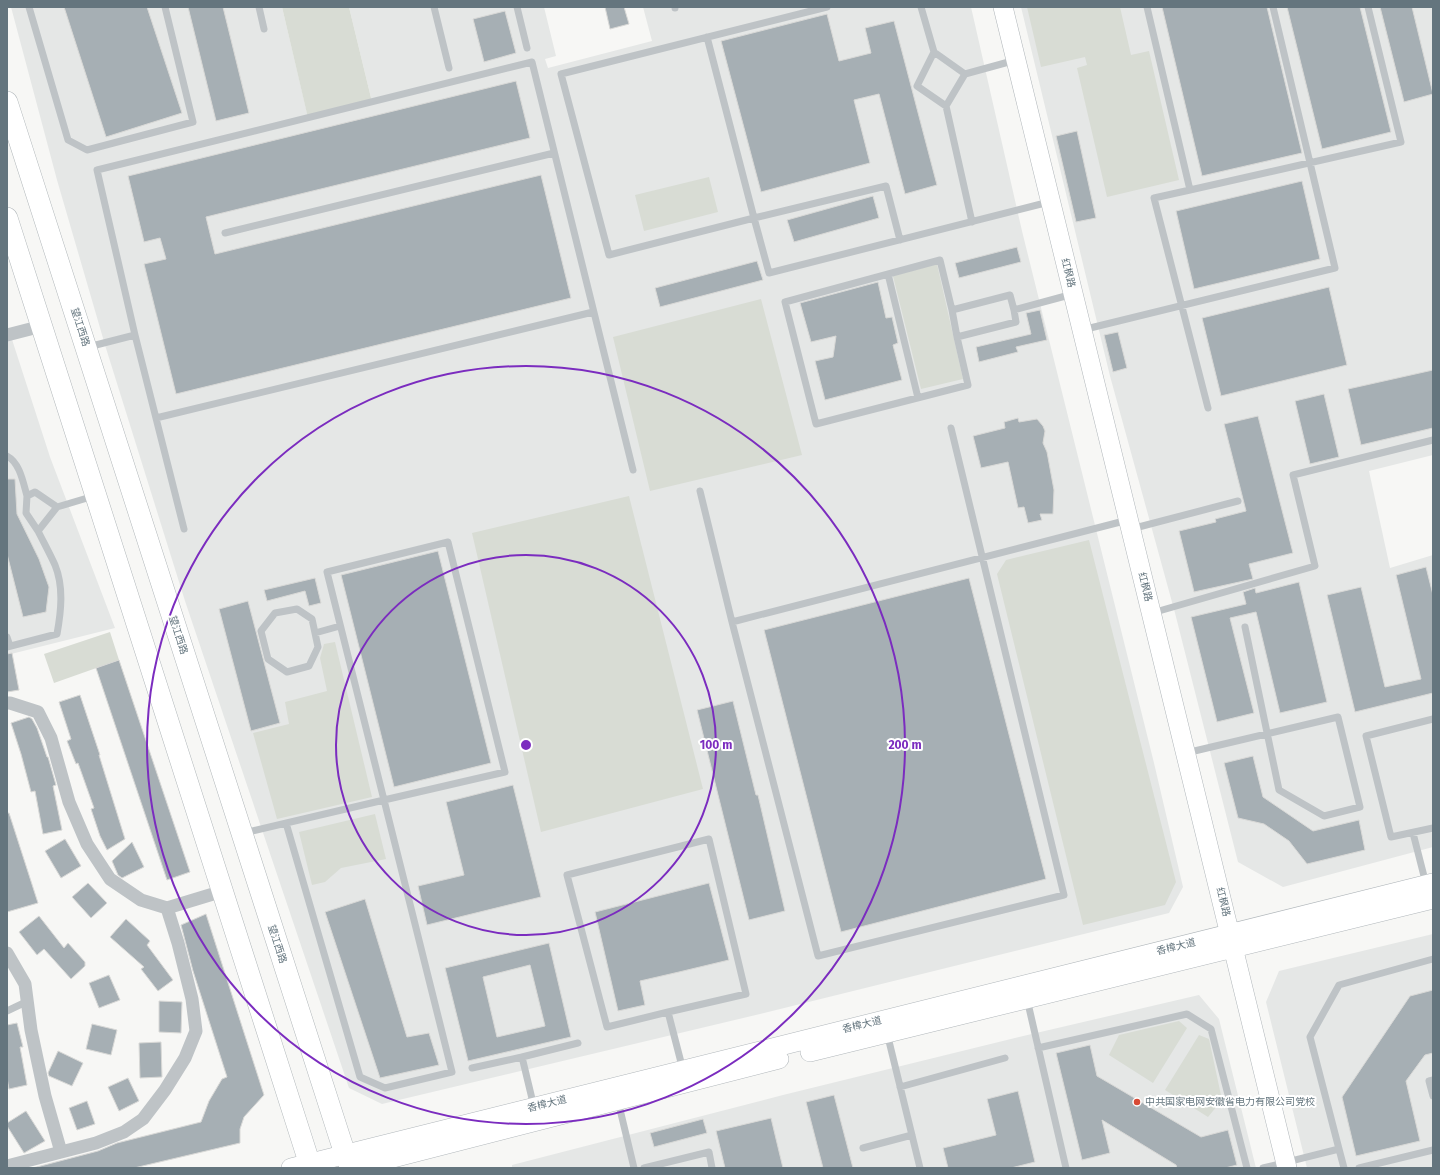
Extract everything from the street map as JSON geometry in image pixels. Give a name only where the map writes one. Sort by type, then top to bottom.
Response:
[{"type":"main road","name":"红枫路","points":[[1003,7],[1286,1165]]},
{"type":"main road","name":"望江西路","points":[[7,102],[242,833],[350,1163]]},
{"type":"main road","points":[[7,218],[223,891],[304,1166]]},
{"type":"main road","name":"香樟大道","points":[[350,1163],[534,1107],[683,1070],[1232,940],[1431,889]]},
{"type":"main road","name":"香樟大道","points":[[304,1166],[350,1163],[618,1101],[1027,998],[1232,940]]},
{"type":"street","points":[[7,335],[42,326]]},
{"type":"street","points":[[7,703],[38,712],[51,738],[69,802],[87,844],[110,879],[141,900],[167,908],[223,891]]},
{"type":"street","points":[[7,1166],[96,1144],[124,1132],[143,1119],[165,1090],[184,1058],[196,1031],[192,999],[178,943],[167,908]]},
{"type":"street","points":[[7,953],[26,984],[31,1030],[45,1096],[61,1152]]},
{"type":"lane","points":[[29,7],[68,140],[87,150],[193,122],[165,7]]},
{"type":"lane","points":[[259,7],[264,29]]},
{"type":"lane","points":[[434,7],[449,68]]},
{"type":"lane","points":[[518,7],[527,48]]},
{"type":"lane","points":[[827,7],[561,74],[609,255],[886,186],[900,240]]},
{"type":"lane","points":[[921,7],[934,52],[965,74]]},
{"type":"lane","points":[[1147,7],[1190,190]]},
{"type":"lane","points":[[1082,330],[1335,268],[1273,7]]},
{"type":"lane","points":[[1208,408],[1154,198],[1400,142],[1368,7]]},
{"type":"lane","points":[[707,37],[769,273],[1050,202]]},
{"type":"lane","points":[[934,52],[917,86],[946,106],[972,222]]},
{"type":"lane","points":[[946,106],[965,74],[1016,60]]},
{"type":"lane","points":[[184,529],[135,335],[97,170],[532,62],[633,470]]},
{"type":"lane","points":[[225,233],[554,153]]},
{"type":"lane","points":[[940,260],[968,385],[816,424],[785,302],[888,274],[940,260]]},
{"type":"lane","points":[[888,274],[918,398]]},
{"type":"lane","points":[[1014,310],[1073,294]]},
{"type":"lane","points":[[952,310],[1010,295],[1014,310],[1016,322],[958,336]]},
{"type":"lane","points":[[156,418],[593,312]]},
{"type":"lane","points":[[86,348],[135,335]]},
{"type":"lane","points":[[700,491],[732,622],[818,956],[1064,895],[951,428]]},
{"type":"lane","points":[[1152,613],[1315,566],[1293,475],[1433,440]]},
{"type":"lane","points":[[7,456],[12,458],[21,475],[27,496],[26,513],[38,531],[56,566],[60,582],[60,608],[57,634],[8,647],[7,637]]},
{"type":"lane","points":[[27,496],[35,492],[57,507]]},
{"type":"lane","points":[[38,531],[57,507],[96,495]]},
{"type":"lane","points":[[732,622],[983,558],[1238,501]]},
{"type":"lane","points":[[242,833],[286,823],[384,800],[505,772],[448,542],[326,572],[384,800],[452,1072],[385,1088],[360,1077],[286,823]]},
{"type":"lane","points":[[296,609],[312,620],[315,633],[318,647],[309,666],[287,672],[268,659],[262,631],[275,613],[296,609]]},
{"type":"lane","points":[[315,633],[340,626]]},
{"type":"lane","points":[[1186,753],[1268,734],[1338,717],[1360,806],[1324,816],[1280,790],[1268,734],[1245,627]]},
{"type":"lane","points":[[1433,719],[1366,736],[1391,837],[1433,828]]},
{"type":"lane","points":[[1413,832],[1431,889]]},
{"type":"lane","points":[[709,838],[746,994],[668,1012],[607,1027],[568,875],[709,838]]},
{"type":"lane","points":[[1344,1168],[1310,1037],[1339,984],[1433,959]]},
{"type":"lane","points":[[1027,998],[1066,1168]]},
{"type":"lane","points":[[7,1011],[28,1001]]},
{"type":"lane","points":[[668,1012],[683,1070]]},
{"type":"lane","points":[[1038,1048],[1187,1014],[1211,1029],[1247,1168]]},
{"type":"lane","points":[[887,1033],[920,1168]]},
{"type":"lane","points":[[472,1068],[578,1043]]},
{"type":"lane","points":[[522,1057],[534,1107]]},
{"type":"lane","points":[[900,1087],[1005,1058]]},
{"type":"lane","points":[[1433,1080],[1430,1080],[1433,1096]]},
{"type":"lane","points":[[618,1101],[634,1168]]},
{"type":"lane","points":[[863,1148],[912,1135]]},
{"type":"lane","points":[[1263,1168],[1286,1165],[1339,1149]]},
{"type":"lane","points":[[1359,1168],[1433,1150]]},
{"type":"lane","points":[[644,1168],[708,1152],[712,1168]]},
{"type":"shaded area","points":[[11,7],[282,7],[308,117],[372,102],[349,7],[544,7],[556,56],[545,59],[548,68],[652,41],[643,7],[971,7],[1022,231],[1154,763],[1183,887],[1169,913],[760,1014],[382,1104],[349,1088],[185,601],[105,345],[57,180]]},
{"type":"shaded area","points":[[282,7],[349,7],[372,102],[308,118]]},
{"type":"shaded area","points":[[1021,7],[1433,7],[1433,455],[1369,471],[1390,568],[1433,555],[1433,847],[1283,887],[1238,862],[1175,613],[1110,376]]},
{"type":"shaded area","points":[[1027,7],[1120,7],[1131,55],[1149,51],[1179,180],[1107,197],[1077,68],[1087,65],[1085,57],[1041,67]]},
{"type":"shaded area","points":[[709,177],[718,212],[644,231],[635,195]]},
{"type":"shaded area","points":[[937,264],[963,379],[921,389],[893,276]]},
{"type":"shaded area","points":[[761,299],[802,455],[650,491],[613,337]]},
{"type":"shaded area","points":[[7,324],[50,457],[115,628],[7,655]]},
{"type":"shaded area","points":[[629,496],[703,789],[541,832],[472,533]]},
{"type":"shaded area","points":[[1089,540],[1176,882],[1165,905],[1083,925],[997,574],[1006,560]]},
{"type":"shaded area","points":[[110,632],[119,660],[54,683],[44,654]]},
{"type":"shaded area","points":[[335,642],[372,797],[277,819],[253,733],[289,724],[285,702],[327,691],[320,658],[324,644]]},
{"type":"shaded area","points":[[375,814],[386,859],[341,868],[325,882],[312,885],[299,832]]},
{"type":"shaded area","points":[[1433,934],[1433,1168],[1307,1168],[1266,1002],[1279,971]]},
{"type":"shaded area","points":[[1199,995],[1219,1019],[1256,1168],[512,1168],[512,1165],[783,1095],[1019,1037]]},
{"type":"shaded area","points":[[1179,1021],[1187,1028],[1153,1083],[1109,1055],[1119,1035]]},
{"type":"shaded area","points":[[1199,1035],[1209,1039],[1222,1100],[1208,1117],[1165,1090]]},
{"type":"building","points":[[64,7],[147,7],[182,113],[106,137]]},
{"type":"building","points":[[188,7],[223,7],[249,113],[216,121]]},
{"type":"building","points":[[605,7],[624,7],[629,24],[610,29]]},
{"type":"building","points":[[1162,7],[1267,7],[1302,153],[1202,176]]},
{"type":"building","points":[[1287,7],[1360,7],[1391,132],[1322,149]]},
{"type":"building","points":[[1380,7],[1412,7],[1433,94],[1404,102]]},
{"type":"building","points":[[505,11],[516,53],[484,62],[473,19]]},
{"type":"building","points":[[827,14],[839,61],[871,53],[865,28],[894,21],[937,185],[905,194],[879,94],[854,100],[870,163],[761,192],[721,41]]},
{"type":"building","points":[[516,81],[530,138],[206,217],[215,254],[541,175],[571,298],[176,394],[144,264],[166,259],[160,238],[144,242],[128,176]]},
{"type":"building","points":[[1077,131],[1096,218],[1076,222],[1056,136]]},
{"type":"building","points":[[1302,181],[1320,259],[1194,289],[1176,211]]},
{"type":"building","points":[[873,196],[879,218],[794,242],[787,220]]},
{"type":"building","points":[[1017,247],[1021,262],[959,278],[955,263]]},
{"type":"building","points":[[757,261],[763,280],[660,307],[655,288]]},
{"type":"building","points":[[878,282],[886,318],[892,317],[898,343],[893,345],[902,380],[825,400],[815,361],[833,357],[836,336],[811,342],[800,303]]},
{"type":"building","points":[[1329,287],[1347,365],[1221,396],[1202,318]]},
{"type":"building","points":[[1040,310],[1047,340],[1016,347],[1018,352],[979,362],[976,347],[1031,334],[1026,313]]},
{"type":"building","points":[[1118,332],[1127,368],[1113,372],[1104,335]]},
{"type":"building","points":[[1433,370],[1433,428],[1361,445],[1348,389]]},
{"type":"building","points":[[1324,394],[1339,457],[1310,464],[1295,401]]},
{"type":"building","points":[[1258,416],[1293,553],[1249,564],[1253,579],[1194,592],[1179,531],[1216,522],[1215,519],[1246,511],[1224,424]]},
{"type":"building","points":[[1018,418],[1019,422],[1037,419],[1043,426],[1045,431],[1043,443],[1047,452],[1054,490],[1053,514],[1040,514],[1042,520],[1028,523],[1024,507],[1018,508],[1008,462],[981,468],[973,436],[1005,428],[1004,422]]},
{"type":"building","points":[[7,479],[15,479],[17,514],[39,559],[49,587],[46,612],[23,617],[7,554]]},
{"type":"building","points":[[438,551],[491,763],[394,787],[341,575]]},
{"type":"building","points":[[1426,567],[1433,595],[1433,693],[1355,712],[1327,595],[1361,587],[1385,687],[1421,679],[1396,575]]},
{"type":"building","points":[[315,578],[321,603],[309,606],[305,591],[267,601],[264,590]]},
{"type":"building","points":[[969,578],[1046,879],[841,932],[764,630]]},
{"type":"building","points":[[1299,582],[1327,702],[1280,713],[1256,612],[1230,618],[1254,713],[1217,722],[1191,617],[1246,604],[1243,592],[1255,588],[1256,593]]},
{"type":"building","points":[[248,601],[280,723],[251,731],[219,609]]},
{"type":"building","points":[[12,653],[19,690],[7,692],[7,654]]},
{"type":"building","points":[[119,660],[190,872],[167,880],[96,668]]},
{"type":"building","points":[[80,695],[125,839],[107,850],[100,836],[91,809],[94,808],[78,763],[76,764],[67,741],[71,739],[59,702]]},
{"type":"building","points":[[733,701],[756,795],[758,795],[785,911],[749,920],[697,710]]},
{"type":"building","points":[[29,717],[32,719],[37,728],[48,757],[56,785],[53,786],[62,830],[43,834],[35,791],[31,792],[11,723]]},
{"type":"building","points":[[1253,756],[1263,797],[1313,831],[1359,820],[1365,850],[1307,864],[1289,841],[1264,824],[1238,818],[1224,763]]},
{"type":"building","points":[[513,785],[541,897],[427,925],[418,886],[464,875],[446,802]]},
{"type":"building","points":[[7,813],[9,813],[38,903],[7,912]]},
{"type":"building","points":[[65,839],[81,866],[61,878],[45,851]]},
{"type":"building","points":[[132,842],[144,867],[122,878],[118,875],[112,861]]},
{"type":"building","points":[[88,883],[107,903],[91,918],[72,897]]},
{"type":"building","points":[[709,883],[729,960],[640,981],[645,1005],[618,1011],[595,912]]},
{"type":"building","points":[[365,899],[407,1037],[429,1033],[439,1065],[380,1078],[325,912]]},
{"type":"building","points":[[206,914],[264,1095],[244,1117],[240,1129],[240,1143],[134,1168],[33,1168],[98,1151],[117,1143],[201,1122],[209,1101],[222,1079],[227,1077],[193,971],[181,925]]},
{"type":"building","points":[[39,916],[64,948],[68,943],[85,962],[85,966],[71,979],[44,949],[37,955],[19,932]]},
{"type":"building","points":[[126,919],[150,941],[147,945],[173,980],[158,991],[141,969],[144,967],[110,937]]},
{"type":"building","points":[[549,943],[571,1037],[468,1061],[445,968]],"holes":[[[530,965],[545,1026],[497,1037],[483,977]]]},
{"type":"building","points":[[109,975],[120,1000],[99,1008],[89,983]]},
{"type":"building","points":[[1433,990],[1433,1053],[1425,1055],[1406,1081],[1420,1141],[1356,1156],[1342,1097],[1410,996]]},
{"type":"building","points":[[159,1001],[182,1002],[181,1033],[159,1032]]},
{"type":"building","points":[[17,1023],[23,1047],[20,1047],[27,1085],[9,1089],[7,1078],[7,1025]]},
{"type":"building","points":[[92,1024],[117,1030],[111,1055],[86,1049]]},
{"type":"building","points":[[161,1042],[162,1077],[140,1078],[139,1043]]},
{"type":"building","points":[[1090,1045],[1097,1076],[1201,1137],[1228,1130],[1237,1165],[1225,1168],[1177,1168],[1176,1165],[1102,1120],[1110,1153],[1082,1160],[1056,1053]]},
{"type":"building","points":[[58,1051],[83,1063],[72,1086],[49,1076],[48,1073]]},
{"type":"building","points":[[128,1078],[139,1101],[119,1111],[108,1087]]},
{"type":"building","points":[[1018,1091],[1035,1162],[1011,1168],[948,1168],[943,1148],[996,1135],[987,1099]]},
{"type":"building","points":[[834,1095],[853,1168],[823,1168],[806,1102]]},
{"type":"building","points":[[87,1101],[95,1124],[77,1130],[69,1108]]},
{"type":"building","points":[[26,1111],[45,1141],[24,1153],[7,1126],[7,1123]]},
{"type":"building","points":[[771,1118],[783,1168],[725,1168],[716,1131]]},
{"type":"building","points":[[703,1119],[707,1133],[654,1147],[650,1133]]},
{"type":"place","name":"中共国家电网安徽省电力有限公司党校","points":[[1137,1102]]}]
